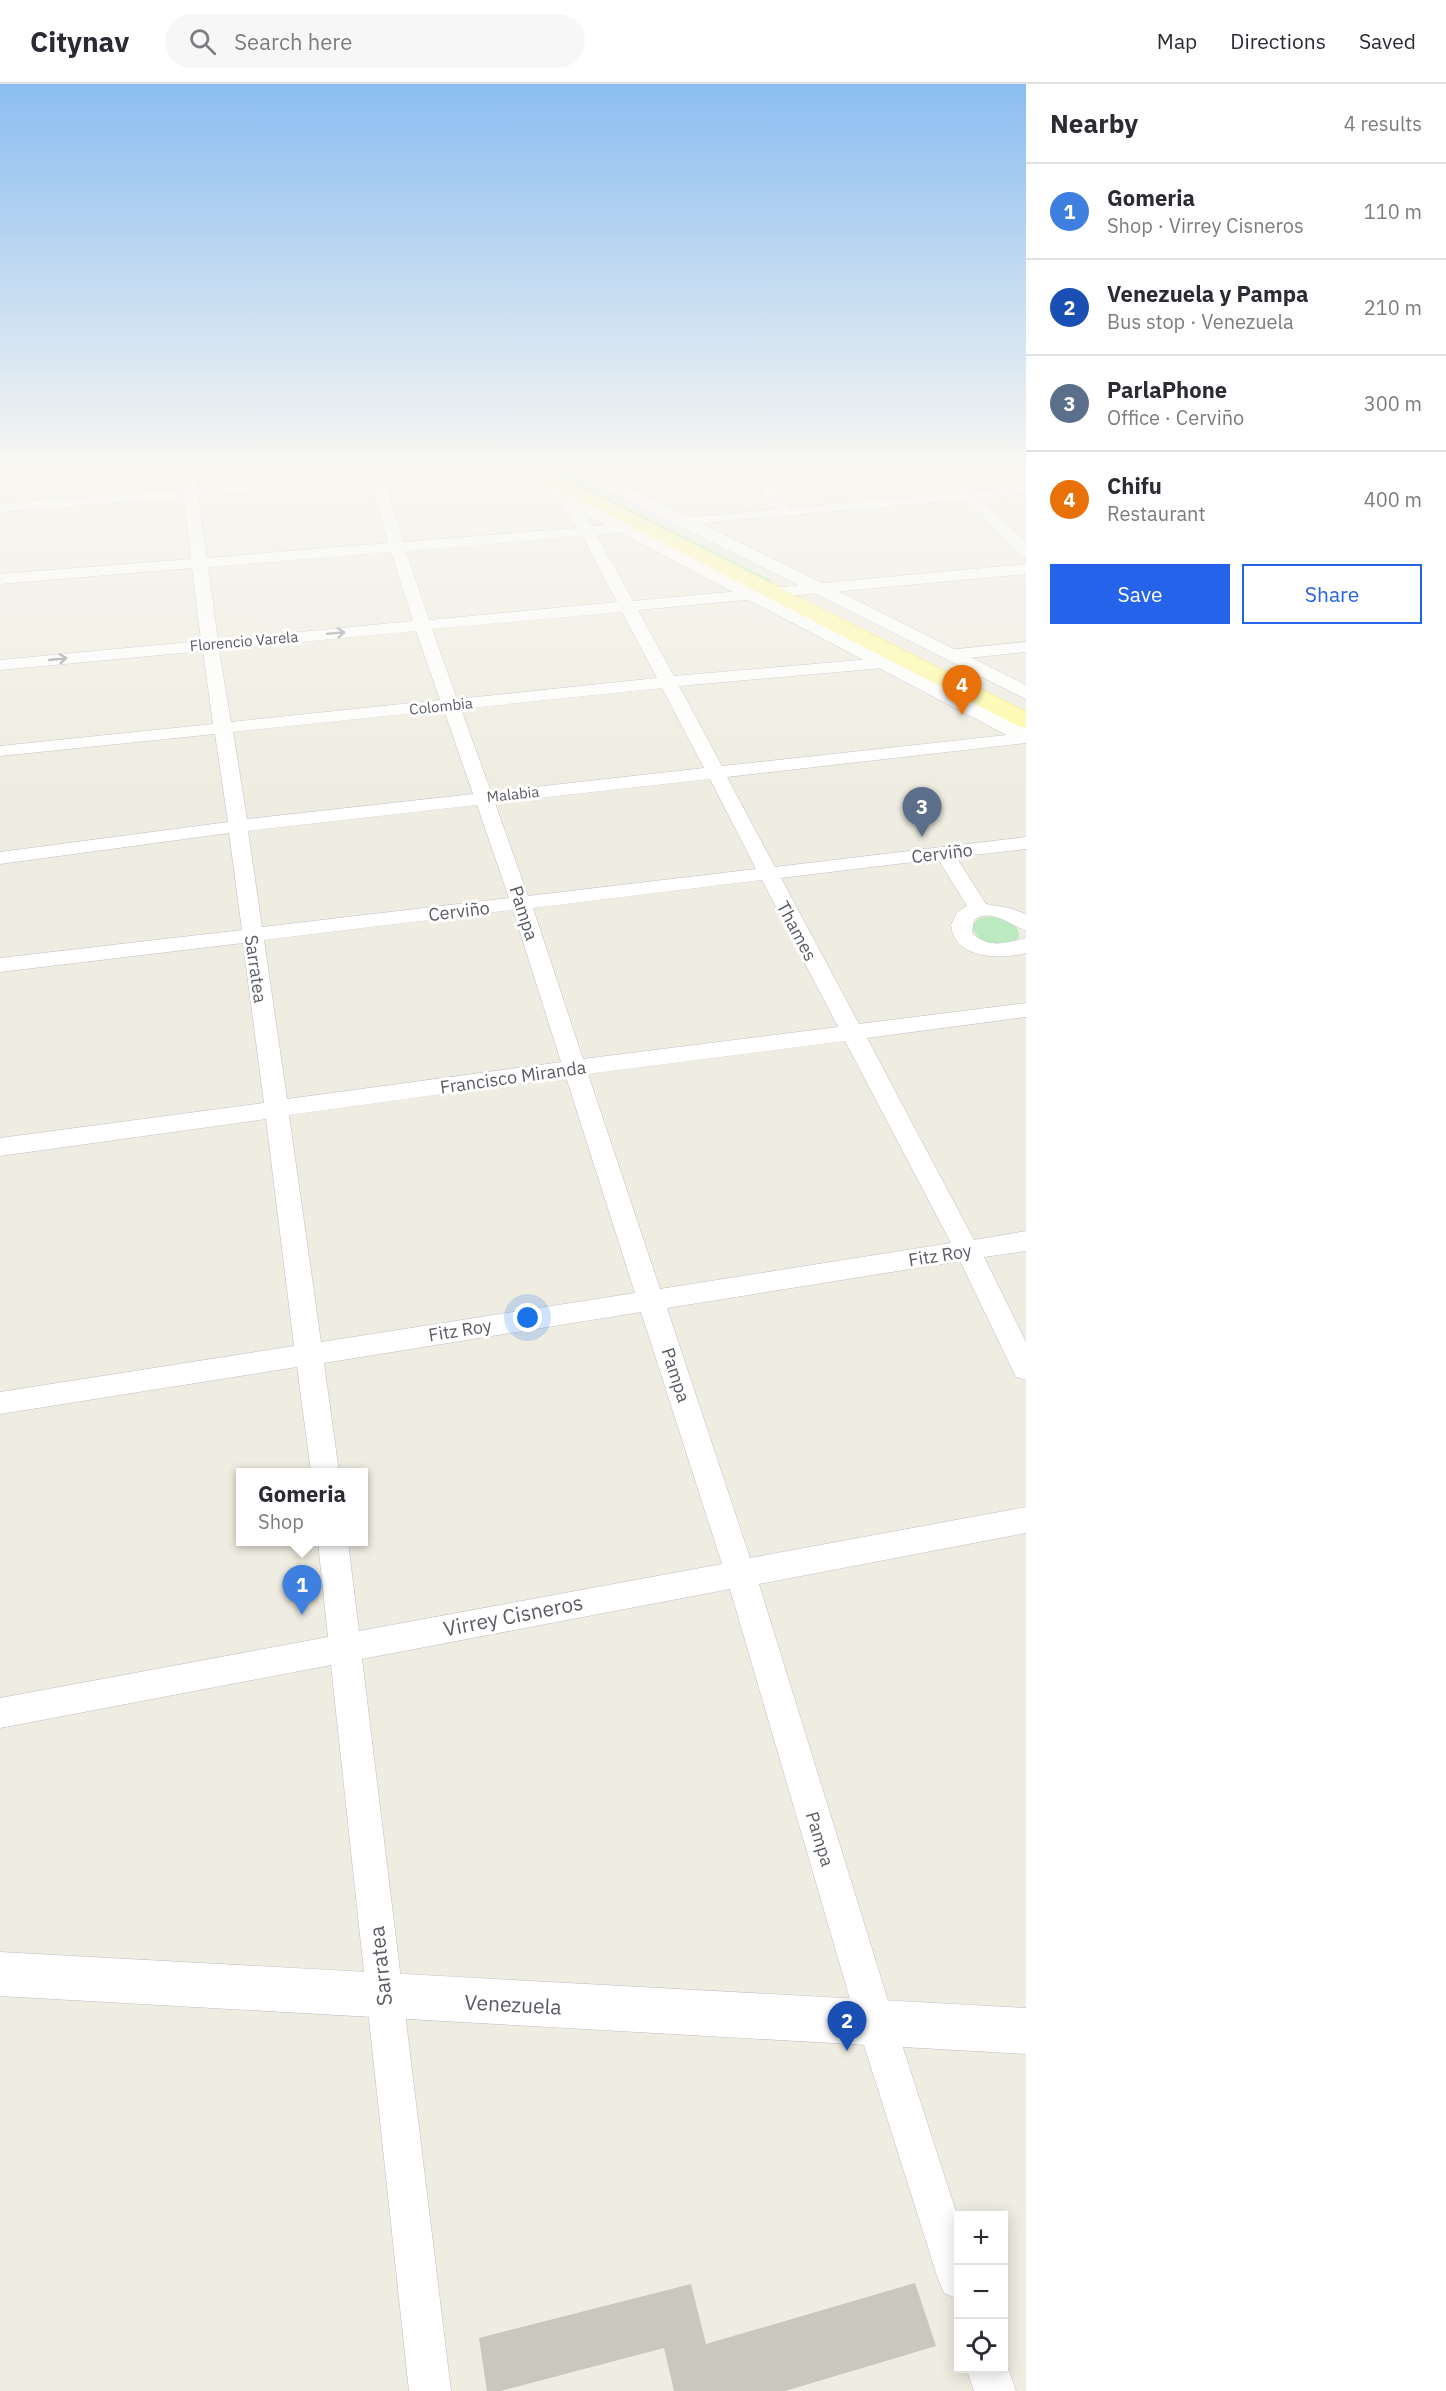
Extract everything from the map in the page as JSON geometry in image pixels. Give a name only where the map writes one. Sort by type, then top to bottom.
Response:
[{"type":"main road","points":[[736,573],[1026,721]]},
{"type":"main road","points":[[763,573],[1026,705]]},
{"type":"main road","points":[[866,639],[883,663],[965,690]]},
{"type":"street","points":[[0,579],[79,573]]},
{"type":"street","name":"Sarratea","points":[[201,573],[238,826],[274,1109],[324,1468]]},
{"type":"street","name":"Pampa","points":[[404,573],[449,705],[485,797],[521,904],[740,1573],[876,2023],[954,2267]]},
{"type":"street","name":"Thames","points":[[609,573],[967,1250],[1026,1369]]},
{"type":"street","points":[[712,573],[1026,737]]},
{"type":"street","points":[[787,573],[1026,693]]},
{"type":"street","name":"Florencio Varela","points":[[0,665],[990,573]]},
{"type":"street","points":[[949,655],[1026,646]]},
{"type":"street","name":"Colombia","points":[[0,751],[668,682],[883,663]]},
{"type":"street","name":"Malabia","points":[[0,858],[238,826],[1026,737]]},
{"type":"street","name":"Cerviño","points":[[0,965],[1026,843]]},
{"type":"street","points":[[943,852],[980,910]]},
{"type":"street","points":[[1026,924],[1011,914],[980,910],[970,914],[961,925],[962,933],[977,946],[1001,952],[1012,951],[1026,945]]},
{"type":"street","name":"Francisco Miranda","points":[[0,1147],[574,1068],[1026,1010]]},
{"type":"street","name":"Fitz Roy","points":[[0,1403],[1026,1241]]},
{"type":"street","name":"Virrey Cisneros","points":[[0,1713],[1026,1520]]},
{"type":"street","name":"Sarratea","points":[[333,1546],[430,2391]]},
{"type":"street","name":"Venezuela","points":[[0,1974],[1026,2031]]},
{"type":"street","points":[[989,2373],[995,2391]]},
{"type":"green space","points":[[747,573],[756,573],[771,580],[773,584]]},
{"type":"green space","points":[[984,917],[1007,920],[1016,927],[1019,937],[1007,944],[985,942],[979,938],[972,926],[978,919]]},
{"type":"building","points":[[915,2283],[936,2346],[785,2391],[674,2391],[664,2348],[500,2391],[487,2391],[479,2338],[691,2284],[706,2344]]},
{"type":"place","name":"Chifu","points":[[962,715]]},
{"type":"place","name":"ParlaPhone","points":[[922,837]]},
{"type":"place","name":"Gomeria","points":[[302,1615]]},
{"type":"place","name":"Venezuela y Pampa","points":[[847,2051]]}]
